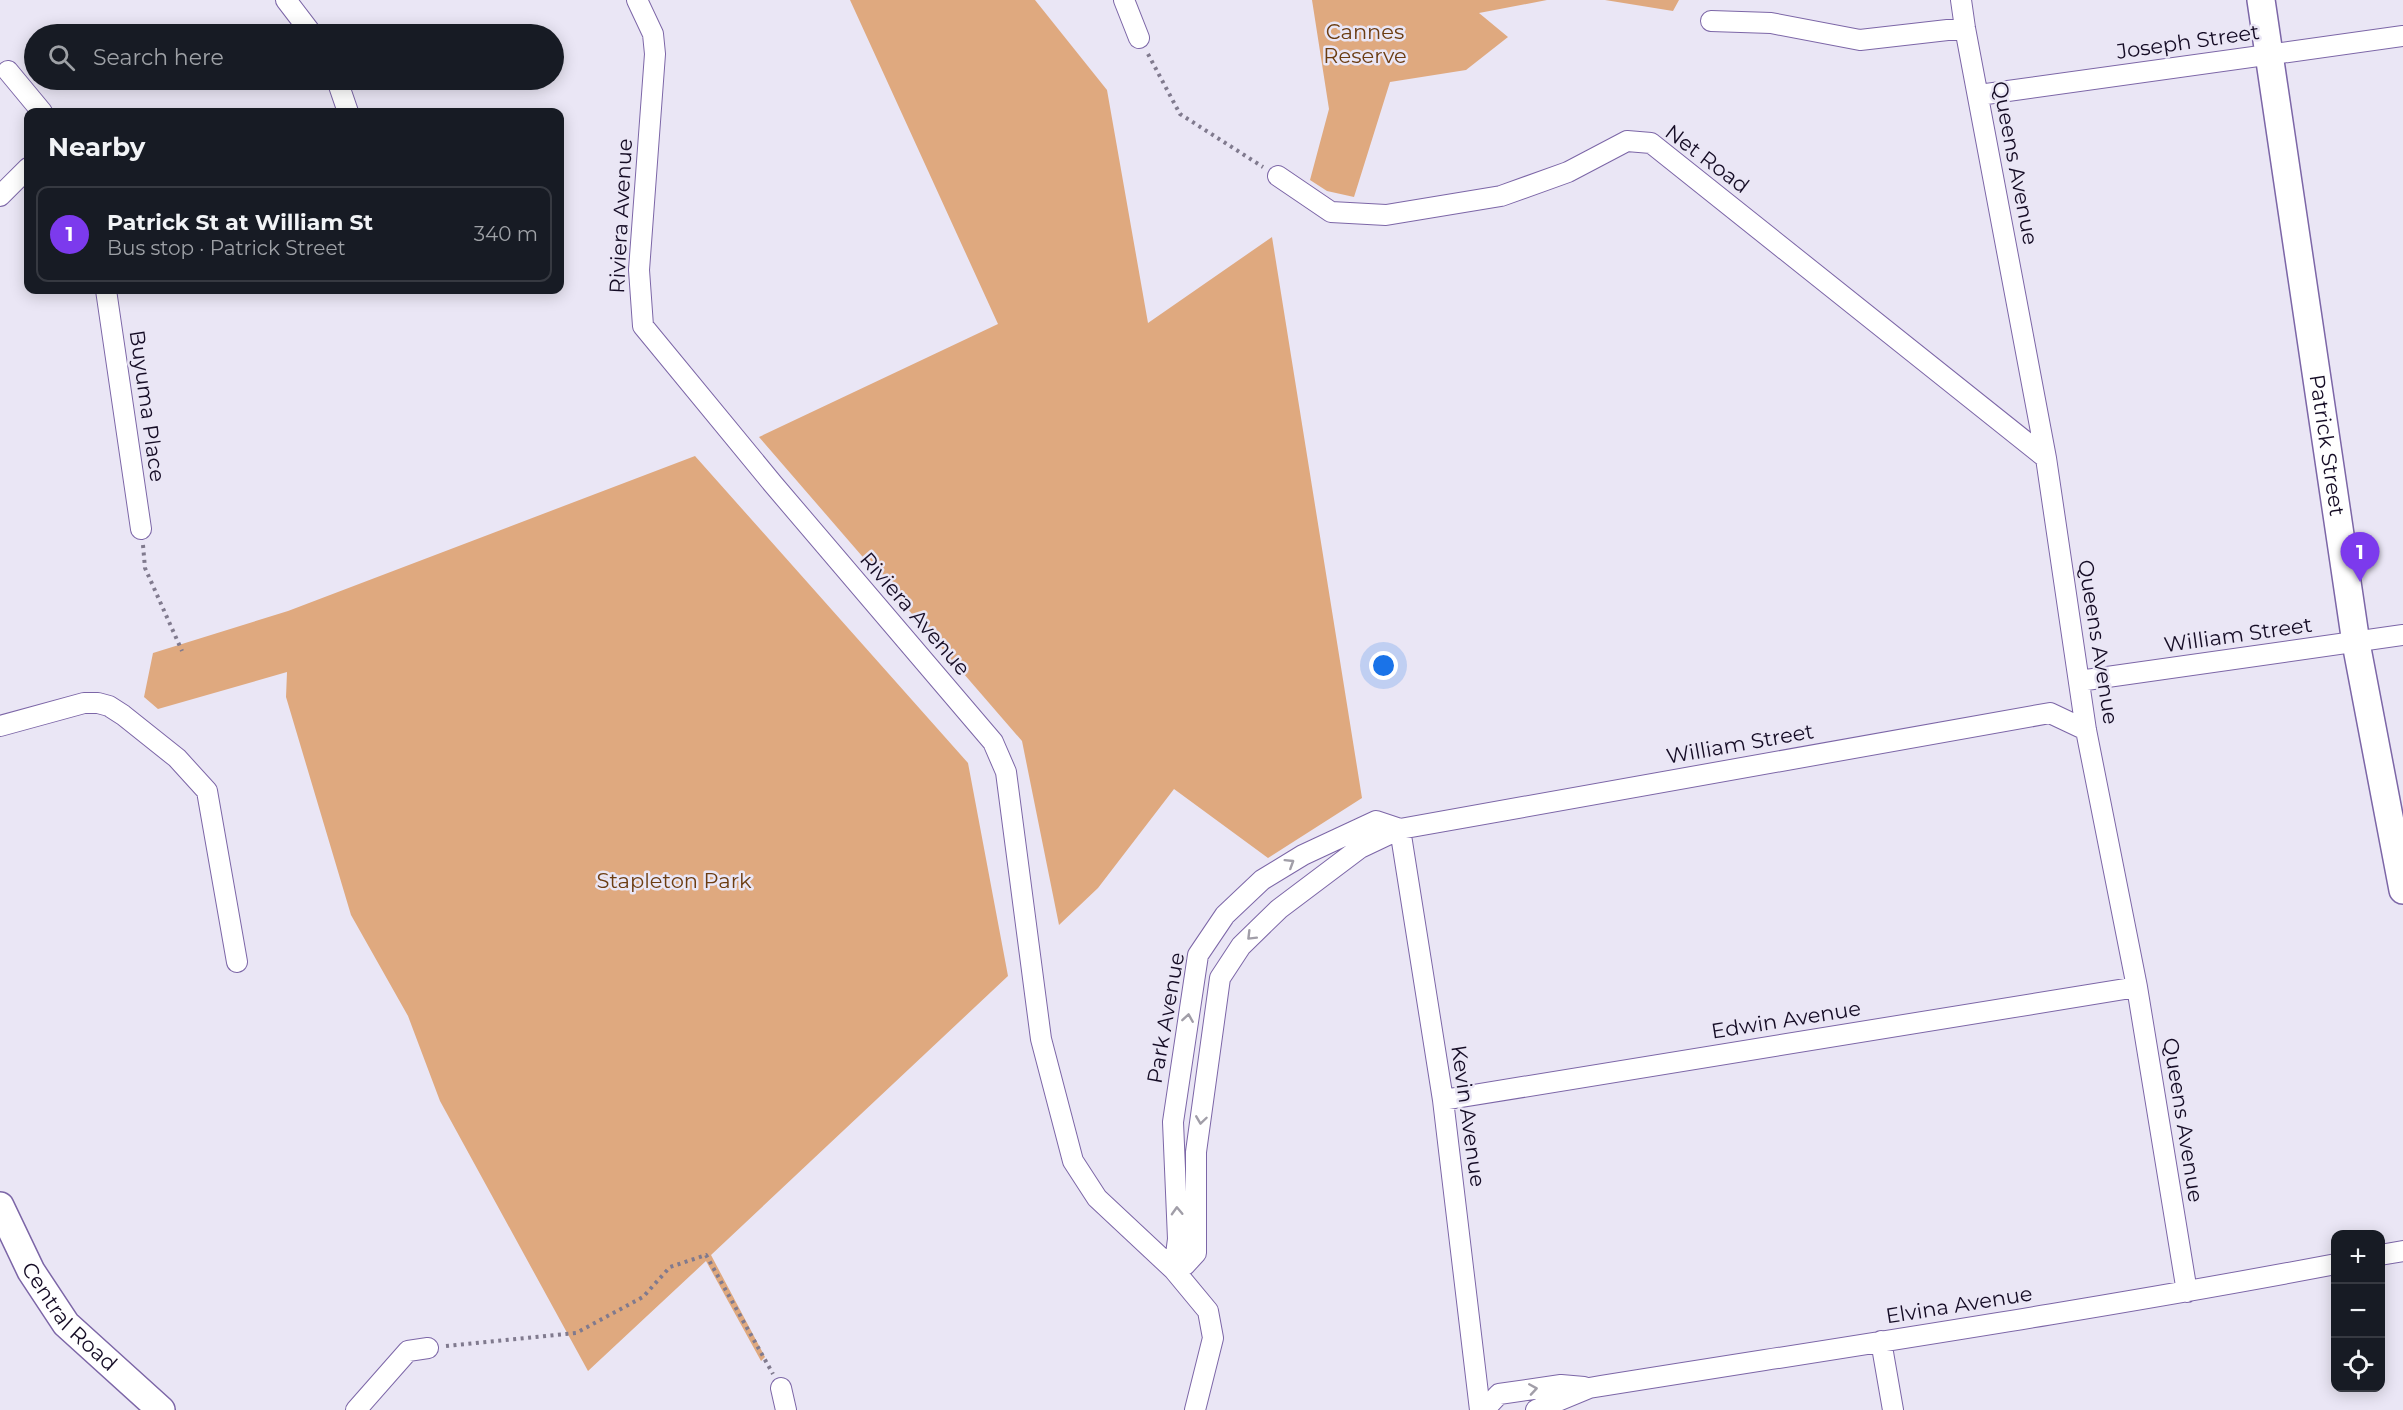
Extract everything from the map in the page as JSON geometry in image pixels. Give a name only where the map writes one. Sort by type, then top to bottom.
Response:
[{"type":"street","points":[[286,0],[304,24]]},
{"type":"street","name":"Riviera Avenue","points":[[637,0],[653,34],[655,54],[639,270],[643,326],[772,484],[993,742],[1006,772],[1041,1039],[1073,1161],[1097,1198],[1174,1270]]},
{"type":"street","points":[[1124,0],[1139,38]]},
{"type":"street","name":"Queens Avenue","points":[[1962,0],[1965,28],[2046,458],[2086,730],[2137,987],[2187,1292]]},
{"type":"street","name":"Patrick Street","points":[[2261,0],[2356,643],[2403,890]]},
{"type":"street","points":[[1711,21],[1771,23],[1860,40],[1965,28]]},
{"type":"street","name":"Joseph Street","points":[[1978,95],[2403,36]]},
{"type":"street","points":[[8,71],[39,108]]},
{"type":"street","points":[[340,90],[347,108]]},
{"type":"street","name":"Net Road","points":[[1278,176],[1331,212],[1386,214],[1501,196],[1568,172],[1627,141],[1651,143],[2046,458]]},
{"type":"street","points":[[0,196],[24,172]]},
{"type":"street","name":"Buyuma Place","points":[[107,294],[141,529]]},
{"type":"street","name":"William Street","points":[[2079,681],[2356,643],[2403,634]]},
{"type":"street","points":[[0,726],[84,703],[98,703],[109,706],[123,715],[177,758],[207,791],[237,962]]},
{"type":"street","name":"William Street","points":[[1400,829],[2050,713],[2086,730]]},
{"type":"street","name":"Park Avenue","points":[[1174,1270],[1178,1239],[1173,1122],[1198,955],[1225,915],[1262,880],[1303,855],[1376,821],[1400,829]]},
{"type":"street","points":[[1195,1410],[1213,1338],[1208,1311],[1174,1270],[1185,1265],[1196,1253],[1196,1152],[1220,978],[1241,946],[1279,909],[1360,848],[1400,829]]},
{"type":"street","name":"Kevin Avenue","points":[[1400,829],[1443,1100],[1482,1410]]},
{"type":"street","name":"Edwin Avenue","points":[[1443,1100],[2137,987]]},
{"type":"street","name":"Central Road","points":[[0,1206],[32,1271],[66,1324],[161,1410]]},
{"type":"street","points":[[2385,1254],[2403,1251]]},
{"type":"street","name":"Elvina Avenue","points":[[1536,1410],[1589,1388],[2187,1292],[2331,1265]]},
{"type":"street","points":[[1881,1341],[1893,1410]]},
{"type":"street","points":[[356,1410],[408,1351],[428,1348]]},
{"type":"street","name":"Elvina Avenue","points":[[1482,1410],[1499,1394],[1561,1385],[1589,1388]]},
{"type":"street","points":[[781,1388],[786,1410]]},
{"type":"path","points":[[1139,38],[1180,114],[1278,176]]},
{"type":"path","points":[[141,529],[145,568],[182,651]]},
{"type":"path","points":[[428,1348],[576,1333],[643,1297],[670,1267],[706,1255],[781,1388]]},
{"type":"green space","points":[[850,0],[1035,0],[1107,90],[1148,323],[1272,237],[1362,798],[1268,858],[1174,789],[1098,888],[1059,925],[1022,741],[759,437],[998,324]]},
{"type":"green space","name":"Cannes Reserve","points":[[1312,0],[1547,0],[1479,13],[1508,37],[1466,70],[1390,82],[1354,197],[1327,191],[1310,180],[1329,109]]},
{"type":"green space","points":[[1605,0],[1679,0],[1673,11]]},
{"type":"green space","name":"Stapleton Park","points":[[695,456],[968,763],[1008,976],[711,1255],[765,1357],[761,1361],[706,1261],[588,1371],[440,1101],[408,1016],[351,915],[286,697],[287,672],[158,709],[144,697],[153,653],[288,611]]},
{"type":"place","name":"Patrick St at William St","points":[[2360,582]]}]
